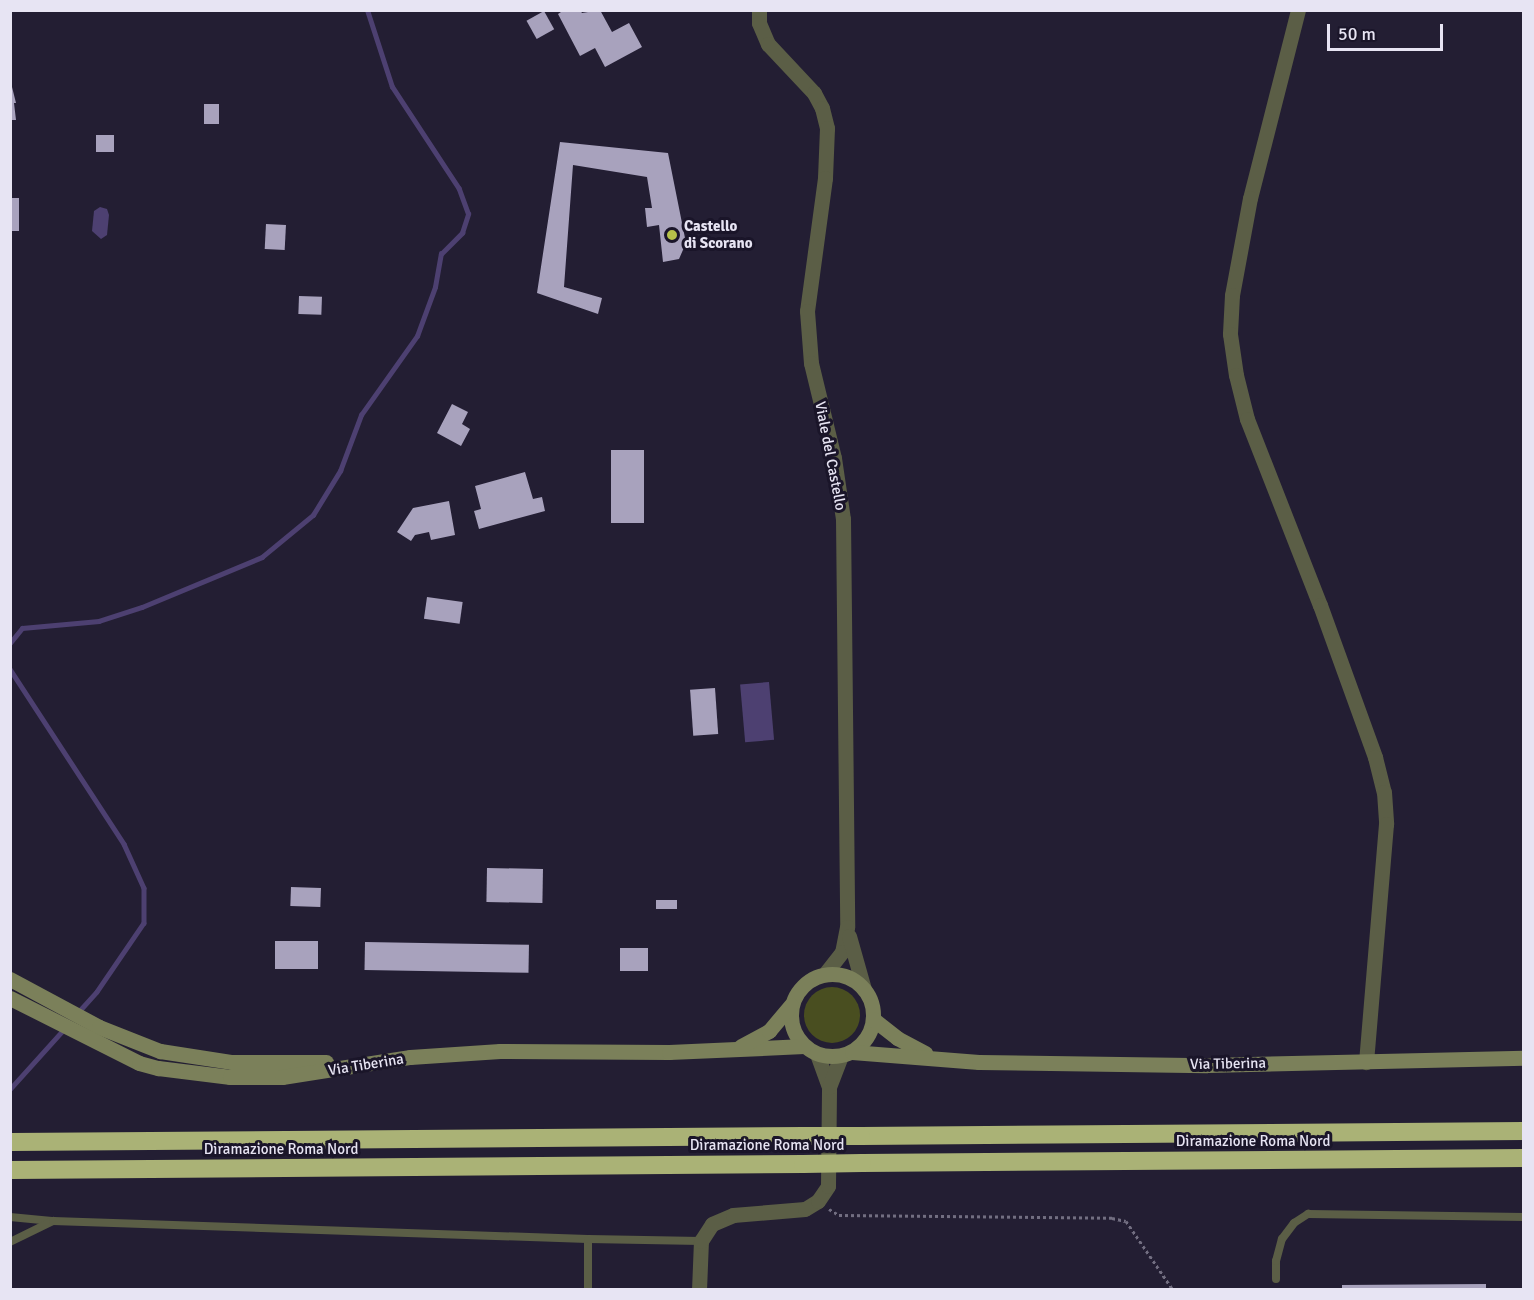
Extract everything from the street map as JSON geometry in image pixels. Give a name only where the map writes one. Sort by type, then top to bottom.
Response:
[{"type":"highway","name":"Diramazione Roma Nord","points":[[10,1142],[1524,1131]]},
{"type":"highway","name":"Diramazione Roma Nord","points":[[10,1170],[1524,1158]]},
{"type":"main road","points":[[738,1047],[770,1031],[792,1005],[804,985],[824,975],[846,977],[864,989],[869,998],[873,1019],[870,1032],[863,1043],[846,1054],[810,1050],[792,1027],[792,1005]]},
{"type":"main road","points":[[10,980],[99,1027],[160,1050],[222,1061],[303,1064],[410,1057]]},
{"type":"main road","name":"Via Tiberina","points":[[10,998],[131,1060],[158,1068],[230,1077],[282,1077],[410,1057],[500,1050],[669,1052],[738,1047],[810,1050]]},
{"type":"main road","points":[[873,1019],[897,1038],[933,1058]]},
{"type":"main road","name":"Via Tiberina","points":[[846,1054],[979,1062],[1207,1065],[1524,1058]]},
{"type":"street","name":"Viale del Castello","points":[[759,10],[759,23],[768,44],[814,93],[822,108],[827,128],[825,178],[807,311],[811,363],[834,458],[843,528],[847,927]]},
{"type":"street","points":[[1298,10],[1250,198],[1232,295],[1230,334],[1236,375],[1247,419],[1324,616],[1375,757],[1384,792],[1386,824],[1366,1062]]},
{"type":"street","points":[[824,975],[842,952],[847,927]]},
{"type":"street","points":[[847,927],[864,989]]},
{"type":"street","points":[[810,1050],[829,1088]]},
{"type":"street","points":[[699,1290],[701,1241],[712,1224],[722,1218],[805,1209],[818,1201],[828,1186],[829,1088],[846,1054]]},
{"type":"lane","points":[[1276,1279],[1276,1262],[1282,1239],[1293,1223],[1308,1214],[1524,1217]]},
{"type":"lane","points":[[10,1217],[53,1221],[701,1241]]},
{"type":"lane","points":[[10,1242],[53,1221]]},
{"type":"lane","points":[[588,1239],[588,1290]]},
{"type":"path","points":[[818,1201],[839,1215],[1112,1218],[1126,1221],[1173,1290]]},
{"type":"green space","points":[[826,987],[838,987],[848,991],[856,999],[860,1015],[856,1031],[848,1039],[838,1043],[826,1043],[816,1039],[808,1031],[804,1021],[804,1009],[808,999],[816,991]]},
{"type":"shaded area","points":[[100,207],[107,209],[109,215],[107,235],[101,239],[92,231],[94,211]]},
{"type":"shaded area","points":[[769,682],[774,740],[745,742],[740,685]]},
{"type":"building","points":[[564,10],[580,10],[582,13],[600,10],[612,32],[629,23],[642,47],[605,67],[595,48],[580,56],[558,14]]},
{"type":"building","points":[[544,11],[554,29],[537,39],[527,21]]},
{"type":"building","points":[[10,79],[16,103],[14,103],[16,120],[10,120]]},
{"type":"building","points":[[204,104],[219,104],[219,124],[204,124]]},
{"type":"building","points":[[96,135],[114,135],[114,152],[96,152]]},
{"type":"building","name":"Castello di Scorano","points":[[560,142],[668,153],[686,243],[679,259],[663,262],[659,225],[647,227],[645,208],[652,208],[647,177],[573,165],[564,287],[602,298],[598,314],[537,293]]},
{"type":"building","points":[[10,198],[19,198],[19,231],[10,231]]},
{"type":"building","points":[[266,224],[286,225],[285,250],[265,249]]},
{"type":"building","points":[[299,296],[322,297],[321,315],[298,314]]},
{"type":"building","points":[[452,404],[468,412],[462,424],[470,429],[461,446],[437,433]]},
{"type":"building","points":[[611,450],[644,450],[644,523],[611,523]]},
{"type":"building","points":[[525,472],[533,499],[542,497],[545,511],[479,529],[474,511],[481,509],[475,486]]},
{"type":"building","points":[[449,501],[455,535],[431,540],[429,532],[415,535],[411,541],[397,532],[413,508]]},
{"type":"building","points":[[427,597],[463,602],[460,624],[424,619]]},
{"type":"building","points":[[715,688],[718,734],[693,736],[690,690]]},
{"type":"building","points":[[487,868],[543,869],[542,903],[486,902]]},
{"type":"building","points":[[291,887],[321,888],[320,907],[290,906]]},
{"type":"building","points":[[656,900],[677,900],[677,909],[656,909]]},
{"type":"building","points":[[275,941],[318,941],[318,969],[275,969]]},
{"type":"building","points":[[365,942],[529,945],[528,973],[365,970]]},
{"type":"building","points":[[620,948],[648,948],[648,971],[620,971]]},
{"type":"building","points":[[1486,1284],[1486,1290],[1342,1290],[1342,1285]]},
{"type":"waterway","points":[[10,643],[22,628],[99,621],[142,607],[262,557],[313,515],[340,471],[361,415],[417,336],[435,287],[441,254],[462,233],[468,214],[459,189],[392,87],[367,10]]},
{"type":"waterway","points":[[10,669],[124,844],[144,888],[144,923],[97,992],[79,1012]]},
{"type":"waterway","points":[[10,1089],[65,1028]]},
{"type":"place","name":"Castello di Scorano","points":[[672,235]]}]
